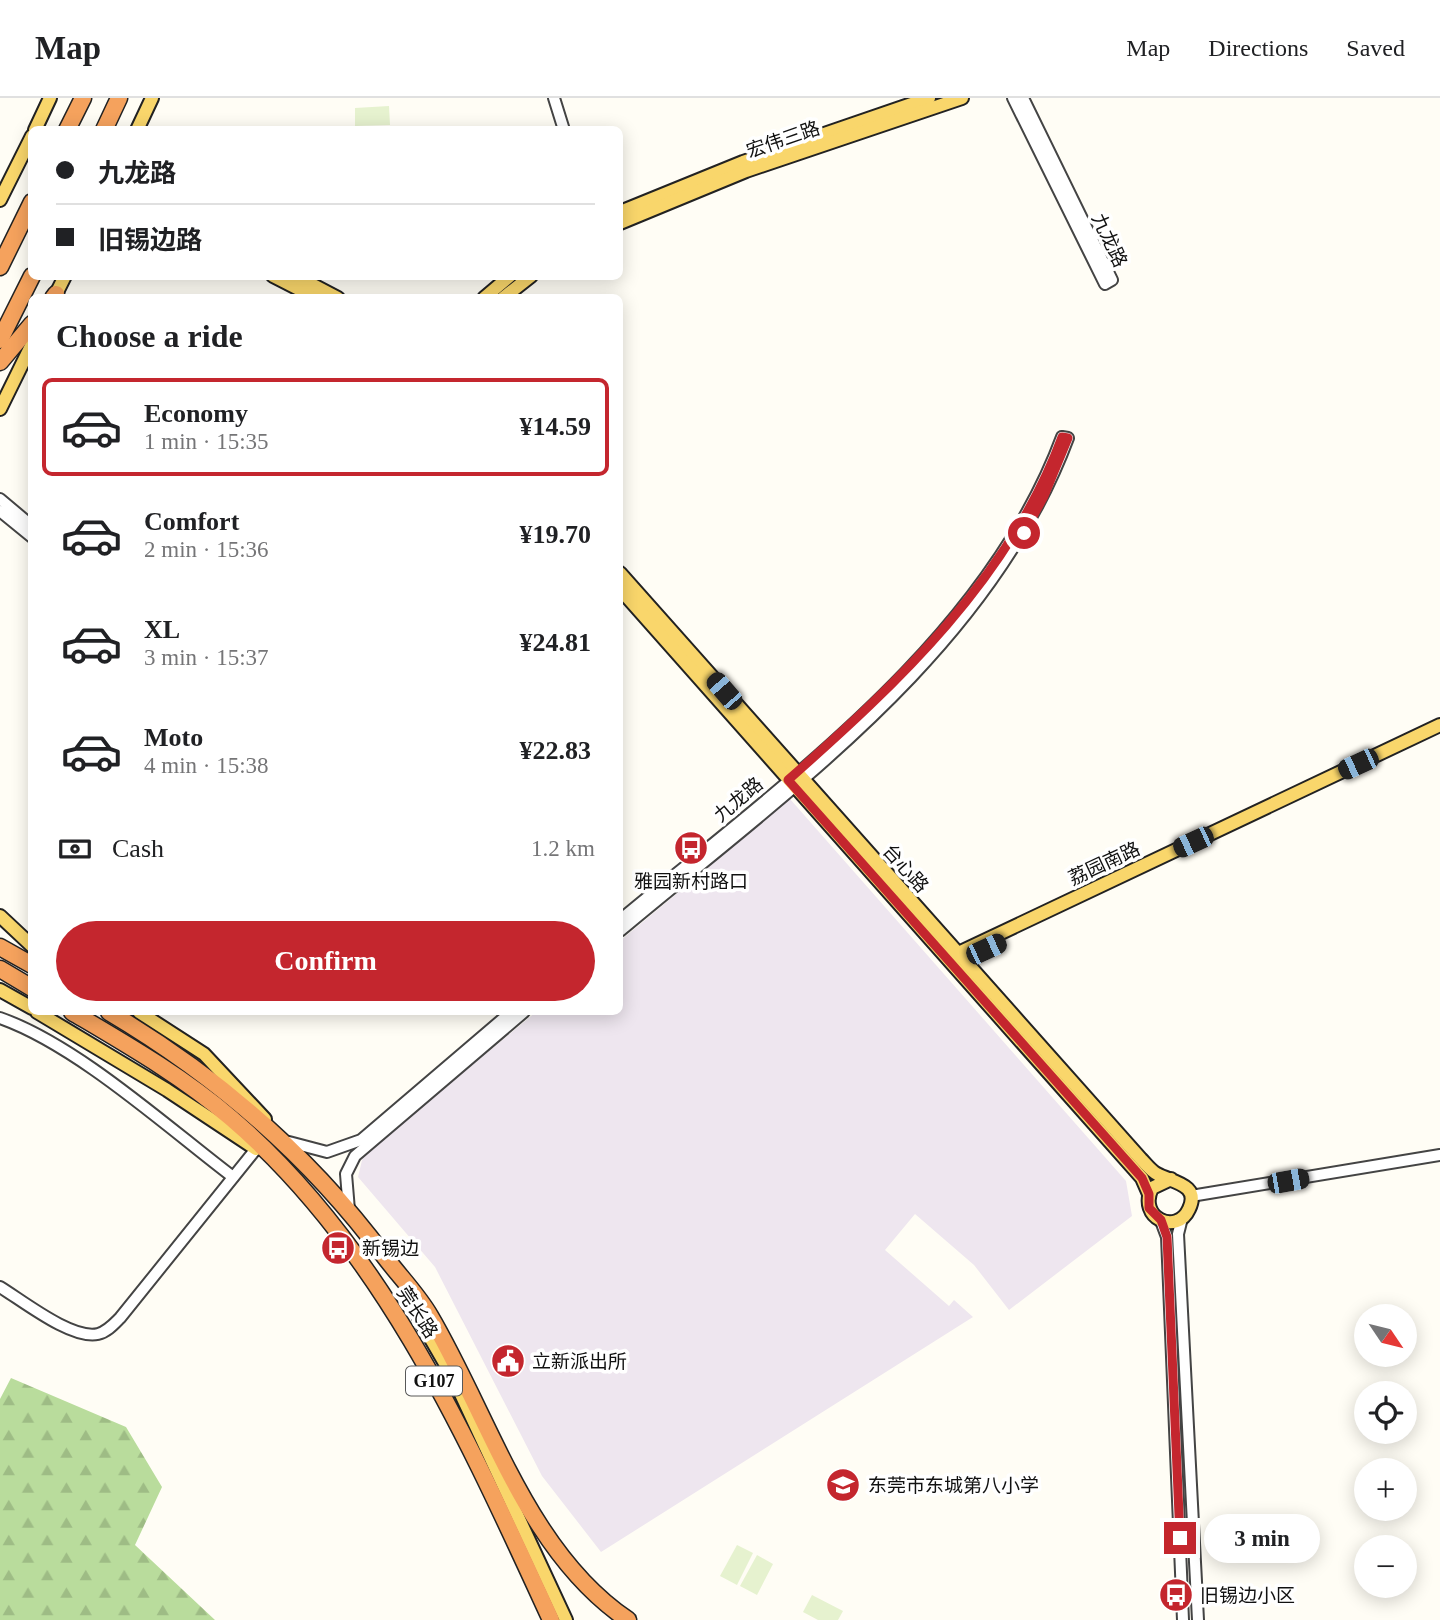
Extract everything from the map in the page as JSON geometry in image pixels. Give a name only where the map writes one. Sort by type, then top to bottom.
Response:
[{"type":"highway","points":[[69,126],[83,98]]},
{"type":"highway","points":[[106,126],[119,98]]},
{"type":"highway","points":[[0,267],[28,210]]},
{"type":"highway","points":[[0,340],[30,280]]},
{"type":"highway","points":[[0,362],[28,329]]},
{"type":"highway","points":[[0,947],[28,963]]},
{"type":"highway","points":[[0,969],[28,986]]},
{"type":"highway","name":"莞长路","points":[[77,1015],[159,1065],[209,1100],[281,1166],[329,1221],[370,1276],[421,1356],[477,1463],[551,1620]]},
{"type":"highway","name":"莞长路","points":[[114,1015],[171,1049],[241,1103],[281,1138],[349,1210],[429,1314],[473,1394],[537,1525],[574,1573],[628,1620]]},
{"type":"main road","points":[[37,126],[50,98]]},
{"type":"main road","points":[[139,126],[152,98]]},
{"type":"main road","name":"宏伟三路","points":[[623,211],[743,162],[929,98]]},
{"type":"main road","name":"宏伟三路","points":[[623,222],[747,172],[962,98]]},
{"type":"main road","points":[[0,200],[28,144]]},
{"type":"main road","points":[[281,280],[308,294]]},
{"type":"main road","points":[[304,280],[330,294]]},
{"type":"main road","points":[[489,294],[505,280]]},
{"type":"main road","points":[[508,294],[526,280]]},
{"type":"main road","points":[[0,409],[28,352]]},
{"type":"main road","name":"台心路","points":[[623,577],[794,779]]},
{"type":"main road","name":"台心路","points":[[623,592],[954,959],[1142,1178],[1149,1194]]},
{"type":"main road","points":[[1317,787],[1440,725]]},
{"type":"main road","points":[[1317,787],[1440,734]]},
{"type":"main road","name":"荔园南路","points":[[954,959],[1317,787]]},
{"type":"main road","points":[[0,916],[28,943]]},
{"type":"main road","points":[[0,930],[28,945]]},
{"type":"main road","name":"台心路","points":[[954,959],[1141,1159],[1159,1175],[1171,1179]]},
{"type":"main road","points":[[0,991],[28,1006]]},
{"type":"main road","points":[[42,1015],[167,1090],[281,1166]]},
{"type":"main road","points":[[144,1015],[204,1054],[246,1095],[281,1138]]},
{"type":"main road","points":[[1171,1179],[1184,1184],[1191,1196],[1189,1210],[1182,1218],[1172,1222],[1161,1220],[1149,1208],[1149,1194],[1157,1183],[1171,1179]]},
{"type":"main road","name":"莞长路","points":[[402,1278],[420,1320],[454,1379],[566,1620]]},
{"type":"street","points":[[554,98],[563,126]]},
{"type":"street","name":"九龙路","points":[[1013,98],[1108,282],[1023,98]]},
{"type":"street","name":"九龙路","points":[[623,918],[794,779],[933,643],[1018,529],[1038,493],[1062,437],[1068,438],[1044,496],[1024,533],[963,617],[897,692],[623,928]]},
{"type":"street","points":[[0,499],[28,523]]},
{"type":"street","points":[[0,511],[28,534]]},
{"type":"street","points":[[281,1138],[298,1146],[327,1152],[360,1140],[507,1015]]},
{"type":"street","points":[[349,1210],[346,1174],[355,1156],[520,1015]]},
{"type":"street","points":[[0,1018],[21,1026],[82,1063],[233,1177]]},
{"type":"street","points":[[0,1287],[69,1329],[85,1335],[100,1334],[121,1318],[256,1149]]},
{"type":"street","points":[[1191,1196],[1440,1155]]},
{"type":"street","points":[[1182,1218],[1178,1234],[1198,1620]]},
{"type":"street","points":[[1161,1220],[1167,1237],[1183,1620]]},
{"type":"shaded area","points":[[790,799],[1126,1181],[1132,1216],[1009,1310],[974,1265],[915,1214],[885,1250],[949,1306],[954,1300],[973,1317],[601,1552],[542,1476],[435,1267],[358,1177],[363,1156],[532,1015],[623,1015],[623,938]]},
{"type":"green space","points":[[389,106],[390,125],[355,126],[355,108]]},
{"type":"green space","points":[[11,1378],[126,1427],[162,1487],[135,1545],[215,1620],[0,1620],[0,1399]]},
{"type":"green space","points":[[737,1545],[753,1553],[737,1585],[720,1576]]},
{"type":"green space","points":[[757,1555],[773,1564],[757,1595],[740,1586]]},
{"type":"green space","points":[[812,1595],[843,1611],[838,1620],[818,1620],[803,1612]]},
{"type":"place","name":"雅园新村路口","points":[[691,848]]},
{"type":"place","name":"新锡边","points":[[338,1248]]},
{"type":"place","name":"立新派出所","points":[[508,1361]]},
{"type":"place","name":"东莞市东城第八小学","points":[[843,1485]]},
{"type":"place","name":"旧锡边小区","points":[[1176,1595]]},
{"type":"route","points":[[1024,533],[1044,496],[1068,438],[1062,437],[1038,493],[1018,529],[933,643],[892,686],[788,780],[1142,1178],[1149,1194],[1149,1208],[1161,1220],[1167,1237],[1180,1538]]}]
